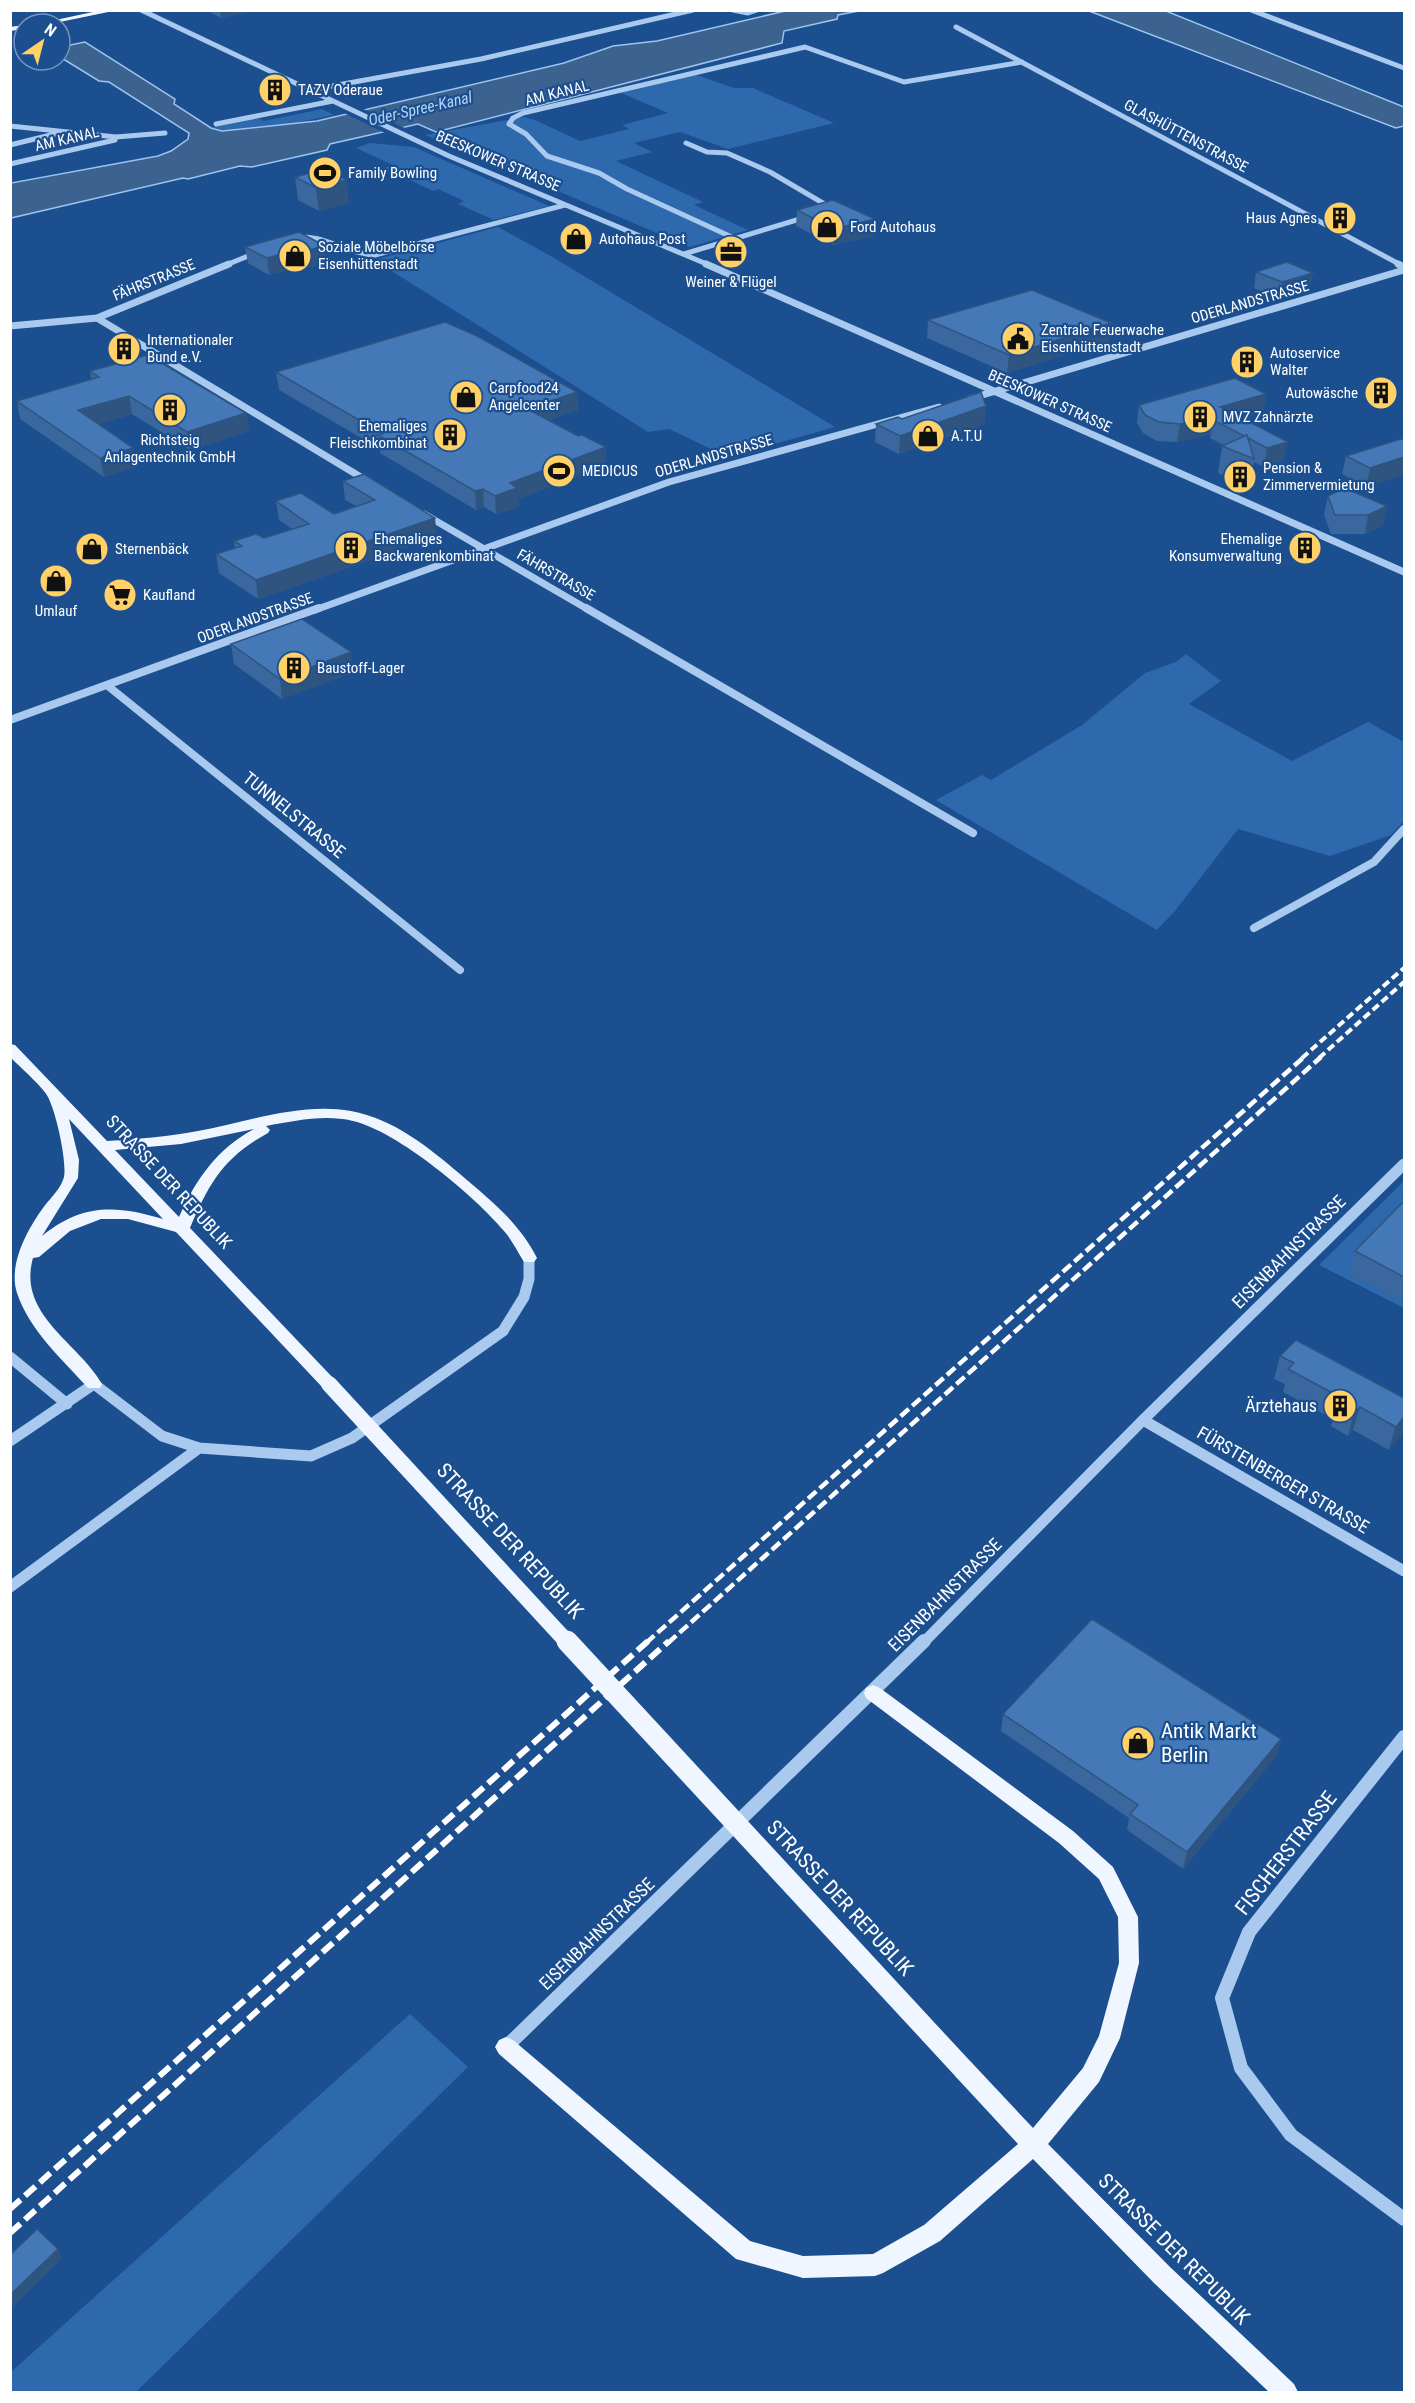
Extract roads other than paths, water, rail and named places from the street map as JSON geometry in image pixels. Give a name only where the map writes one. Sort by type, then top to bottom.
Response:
[{"type":"main road","points":[[72,18],[115,10]]},
{"type":"main road","name":"STRASSE DER REPUBLIK","points":[[10,1048],[329,1384],[1033,2145],[1214,2327],[1286,2392]]},
{"type":"main road","points":[[54,1095],[69,1143],[71,1178],[43,1219],[24,1264],[21,1282],[30,1306],[59,1345],[94,1384]]},
{"type":"main road","points":[[104,1146],[182,1139],[311,1114],[350,1115],[383,1126],[418,1146],[509,1224],[522,1241],[530,1258]]},
{"type":"main road","points":[[24,1264],[48,1237],[86,1215],[127,1214],[182,1228],[200,1186],[219,1160],[240,1141],[284,1120]]},
{"type":"main road","points":[[506,2047],[744,2251],[803,2267],[875,2265],[932,2233],[1033,2145],[1091,2075],[1108,2038],[1129,1963],[1128,1917],[1106,1873],[1066,1837],[873,1693]]},
{"type":"street","name":"BEESKOWER STRASSE","points":[[141,10],[410,137],[684,254],[1404,572]]},
{"type":"street","points":[[310,90],[481,59],[693,10]]},
{"type":"street","points":[[733,10],[748,13],[757,10]]},
{"type":"street","points":[[1251,10],[1404,68]]},
{"type":"street","name":"GLASHÜTTENSTRASSE","points":[[956,27],[1404,268]]},
{"type":"street","name":"AM KANAL","points":[[736,239],[599,173],[547,156],[526,134],[509,124],[513,118],[523,113],[795,49],[814,48],[904,82],[1022,62]]},
{"type":"street","points":[[216,124],[333,101]]},
{"type":"street","name":"AM KANAL","points":[[10,126],[128,137]]},
{"type":"street","points":[[10,145],[64,132]]},
{"type":"street","name":"AM KANAL","points":[[10,164],[128,137],[165,133]]},
{"type":"street","points":[[686,142],[707,152],[727,153],[770,172],[834,210],[824,212]]},
{"type":"street","points":[[285,241],[296,237],[312,236],[361,255],[375,255],[566,205]]},
{"type":"street","points":[[684,254],[814,215]]},
{"type":"street","name":"FÄHRSTRASSE","points":[[10,326],[97,318],[263,250]]},
{"type":"street","name":"ODERLANDSTRASSE","points":[[956,402],[1404,268]]},
{"type":"street","name":"FÄHRSTRASSE","points":[[97,318],[376,486]]},
{"type":"street","name":"ODERLANDSTRASSE","points":[[10,720],[669,482],[946,405]]},
{"type":"street","name":"FÄHRSTRASSE","points":[[415,509],[974,833]]},
{"type":"street","name":"TUNNELSTRASSE","points":[[108,686],[460,970]]},
{"type":"street","points":[[1254,928],[1374,862],[1404,830]]},
{"type":"street","name":"EISENBAHNSTRASSE","points":[[506,2047],[873,1693],[1143,1420],[1404,1164]]},
{"type":"street","points":[[10,1441],[94,1384],[162,1436],[199,1448],[311,1456],[352,1438],[503,1331],[521,1309],[530,1269],[530,1258]]},
{"type":"street","points":[[10,1357],[67,1404]]},
{"type":"street","name":"FÜRSTENBERGER STRASSE","points":[[1143,1420],[1404,1571]]},
{"type":"street","points":[[10,1587],[199,1448]]},
{"type":"street","name":"FISCHERSTRASSE","points":[[1404,1737],[1250,1932],[1222,1998],[1241,2068],[1291,2134],[1404,2219]]},
{"type":"water","name":"Oder-Spree-Kanal","points":[[785,11],[859,11],[838,15],[837,19],[784,31],[782,43],[436,132],[418,124],[330,144],[327,150],[252,167],[240,166],[188,179],[183,178],[11,218],[11,183],[158,156],[171,151],[188,139],[189,133],[109,82],[99,81],[72,64],[72,45],[85,42],[175,99],[174,104],[211,128],[222,131],[317,121],[564,63],[613,46],[657,41]]},
{"type":"water","points":[[1089,11],[1166,11],[1404,107],[1404,126],[1396,128]]},
{"type":"railway","points":[[1302,1058],[1404,968]]},
{"type":"railway","points":[[1319,1058],[1404,982]]},
{"type":"railway","points":[[646,1643],[1304,1057]]},
{"type":"railway","points":[[668,1643],[1321,1057]]},
{"type":"railway","points":[[10,2209],[648,1641]]},
{"type":"railway","points":[[10,2233],[669,1641]]},
{"type":"place","name":"TAZV Oderaue","points":[[275,90]]},
{"type":"place","name":"Family Bowling","points":[[325,173]]},
{"type":"place","name":"Haus Agnes","points":[[1340,218]]},
{"type":"place","name":"Ford Autohaus","points":[[827,227]]},
{"type":"place","name":"Autohaus Post","points":[[576,239]]},
{"type":"place","name":"Weiner & Flügel","points":[[731,252]]},
{"type":"place","name":"Soziale Möbelbörse Eisenhüttenstadt","points":[[295,256]]},
{"type":"place","name":"Zentrale Feuerwache Eisenhüttenstadt","points":[[1018,339]]},
{"type":"place","name":"Internationaler Bund e.V.","points":[[124,349]]},
{"type":"place","name":"Autoservice Walter","points":[[1247,362]]},
{"type":"place","name":"Autowäsche","points":[[1381,393]]},
{"type":"place","name":"Carpfood24 Angelcenter","points":[[466,397]]},
{"type":"place","name":"Richtsteig Anlagentechnik GmbH","points":[[170,410]]},
{"type":"place","name":"MVZ Zahnärzte","points":[[1200,417]]},
{"type":"place","name":"Ehemaliges Fleischkombinat","points":[[450,435]]},
{"type":"place","name":"A.T.U","points":[[928,436]]},
{"type":"place","name":"MEDICUS","points":[[559,471]]},
{"type":"place","name":"Pension & Zimmervermietung","points":[[1240,477]]},
{"type":"place","name":"Ehemaliges Backwarenkombinat","points":[[351,548]]},
{"type":"place","name":"Ehemalige Konsumverwaltung","points":[[1305,548]]},
{"type":"place","name":"Sternenbäck","points":[[92,549]]},
{"type":"place","name":"Umlauf","points":[[56,581]]},
{"type":"place","name":"Kaufland","points":[[120,595]]},
{"type":"place","name":"Baustoff-Lager","points":[[294,668]]},
{"type":"place","name":"Ärztehaus","points":[[1340,1406]]},
{"type":"place","name":"Antik Markt Berlin","points":[[1138,1743]]}]
